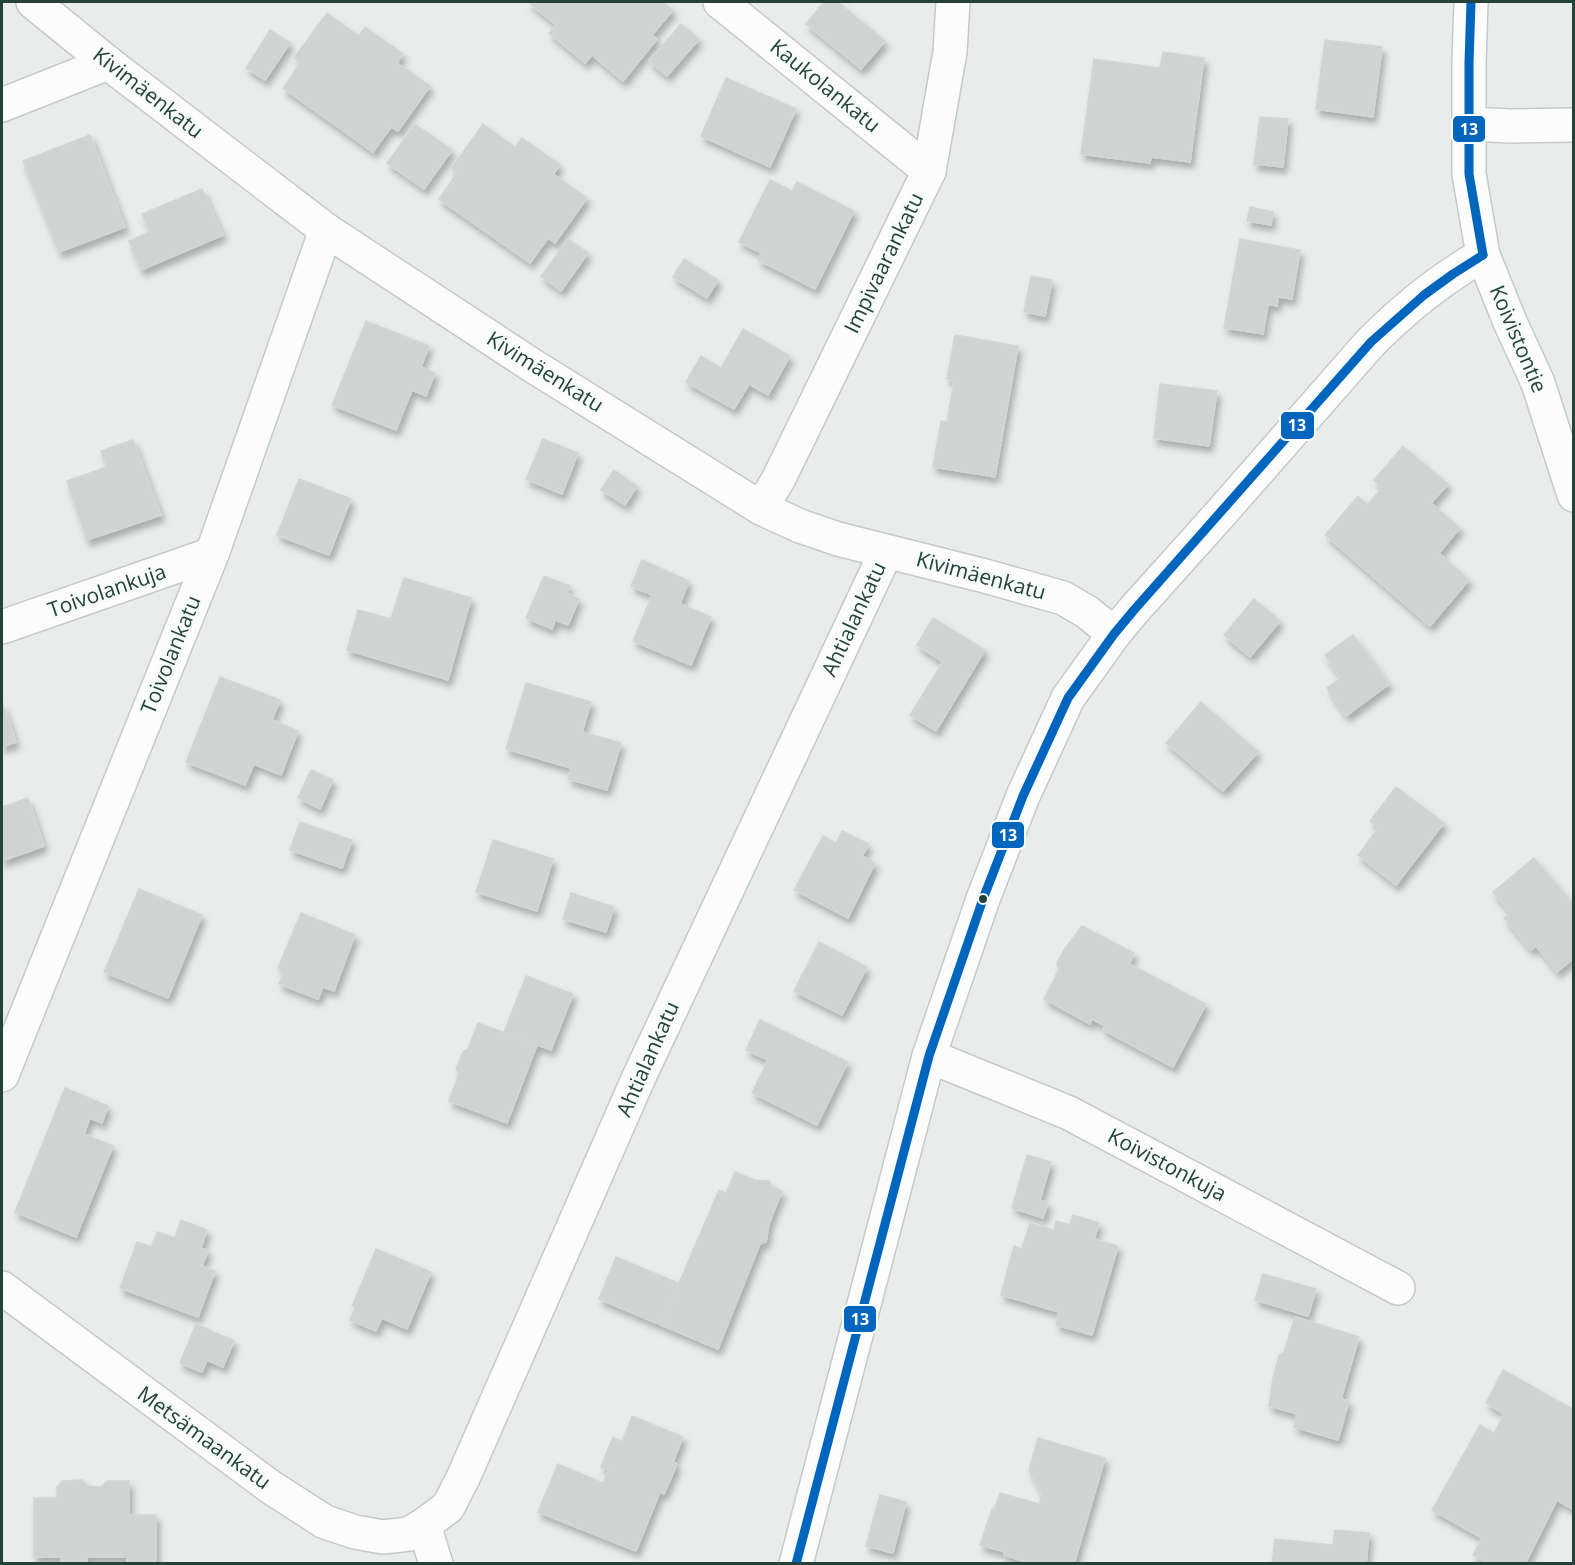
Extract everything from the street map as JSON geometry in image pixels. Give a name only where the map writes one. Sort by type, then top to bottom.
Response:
[{"type":"street","name":"Kivimäenkatu","points":[[33,2],[108,63],[327,230],[530,364],[761,507],[800,526],[838,539],[1063,598],[1087,612],[1114,634]]},
{"type":"street","name":"Kaukolankatu","points":[[720,2],[929,171]]},
{"type":"street","name":"Impivaarankatu","points":[[761,507],[778,480],[929,171],[950,52],[953,2]]},
{"type":"street","name":"Koivistontie","points":[[1471,2],[1469,174],[1483,255],[1538,383],[1574,495]]},
{"type":"street","points":[[2,105],[108,63]]},
{"type":"street","points":[[1469,124],[1574,125]]},
{"type":"street","name":"Toivolankatu","points":[[2,1075],[212,554],[327,230]]},
{"type":"street","points":[[796,1563],[929,1056],[983,899],[1023,796],[1068,698],[1114,634],[1371,342],[1426,294],[1461,267],[1483,255]]},
{"type":"street","name":"Ahtialankatu","points":[[424,1526],[448,1507],[463,1478],[639,1077],[886,552]]},
{"type":"street","name":"Toivolankuja","points":[[2,627],[212,554]]},
{"type":"street","name":"Koivistonkuja","points":[[929,1056],[1069,1113],[1398,1288]]},
{"type":"street","name":"Metsämaankatu","points":[[2,1288],[272,1488],[325,1522],[355,1532],[383,1537],[409,1534],[424,1526]]},
{"type":"street","points":[[424,1526],[436,1563]]},
{"type":"building","points":[[528,2],[662,2],[673,10],[652,35],[657,39],[623,81],[592,55],[585,63],[549,33],[556,25]]},
{"type":"building","points":[[824,2],[838,2],[885,41],[861,69],[806,24]]},
{"type":"building","points":[[327,13],[359,36],[365,27],[403,54],[397,63],[430,86],[398,131],[391,127],[373,152],[283,88],[301,62],[294,58]]},
{"type":"building","points":[[681,24],[699,39],[667,76],[649,61]]},
{"type":"building","points":[[270,30],[290,43],[265,80],[246,68]]},
{"type":"building","points":[[1325,40],[1382,47],[1373,117],[1316,109]]},
{"type":"building","points":[[1163,52],[1204,58],[1190,162],[1151,157],[1150,163],[1081,154],[1094,59],[1160,68]]},
{"type":"building","points":[[726,78],[796,109],[770,167],[701,136]]},
{"type":"building","points":[[1260,117],[1288,119],[1283,167],[1254,164]]},
{"type":"building","points":[[415,124],[452,150],[424,189],[387,163]]},
{"type":"building","points":[[483,124],[515,147],[522,138],[560,165],[553,174],[587,198],[555,243],[548,238],[530,263],[439,199],[457,173],[451,169]]},
{"type":"building","points":[[90,135],[125,227],[59,252],[23,161]]},
{"type":"building","points":[[770,180],[792,191],[797,182],[854,211],[815,289],[758,260],[761,253],[739,242]]},
{"type":"building","points":[[202,189],[223,235],[141,270],[129,241],[150,232],[142,214]]},
{"type":"building","points":[[1250,207],[1273,212],[1271,225],[1247,221]]},
{"type":"building","points":[[568,239],[588,253],[561,291],[541,276]]},
{"type":"building","points":[[1240,239],[1300,250],[1292,299],[1278,297],[1277,306],[1268,304],[1263,334],[1224,328]]},
{"type":"building","points":[[684,259],[718,280],[707,298],[673,277]]},
{"type":"building","points":[[1031,276],[1052,280],[1045,316],[1024,312]]},
{"type":"building","points":[[366,321],[429,346],[421,367],[435,373],[426,396],[412,390],[396,430],[332,405]]},
{"type":"building","points":[[743,329],[790,356],[768,395],[749,384],[734,409],[686,382],[701,356],[721,368]]},
{"type":"building","points":[[955,335],[1018,346],[995,477],[933,467],[941,421],[947,422],[954,380],[947,379]]},
{"type":"building","points":[[1160,384],[1217,391],[1209,446],[1154,438]]},
{"type":"building","points":[[543,439],[578,453],[562,494],[526,479]]},
{"type":"building","points":[[133,440],[161,515],[87,540],[67,481],[107,467],[101,451]]},
{"type":"building","points":[[1403,446],[1448,484],[1431,503],[1460,528],[1439,553],[1469,580],[1430,626],[1325,535],[1358,496],[1367,505],[1382,488],[1374,480]]},
{"type":"building","points":[[614,470],[637,486],[625,505],[601,490]]},
{"type":"building","points":[[299,479],[351,499],[329,555],[277,535]]},
{"type":"building","points":[[642,560],[689,581],[680,604],[711,617],[691,665],[633,641],[652,595],[631,586]]},
{"type":"building","points":[[544,576],[570,586],[567,593],[579,599],[568,625],[555,620],[552,629],[526,618]]},
{"type":"building","points":[[404,578],[471,598],[448,680],[347,650],[358,610],[391,619]]},
{"type":"building","points":[[1254,599],[1280,621],[1250,657],[1224,635]]},
{"type":"building","points":[[933,618],[985,650],[936,731],[910,715],[943,662],[917,645]]},
{"type":"building","points":[[1353,635],[1389,684],[1346,716],[1327,688],[1341,678],[1325,655]]},
{"type":"building","points":[[220,677],[280,700],[272,720],[298,731],[281,775],[254,764],[245,785],[186,762]]},
{"type":"building","points":[[526,683],[591,702],[582,732],[621,743],[607,790],[568,779],[571,768],[506,749]]},
{"type":"building","points":[[2,702],[16,742],[2,747]]},
{"type":"building","points":[[1201,702],[1258,752],[1223,791],[1166,743]]},
{"type":"building","points":[[311,770],[333,780],[320,809],[298,798]]},
{"type":"building","points":[[1396,787],[1444,823],[1396,885],[1358,855],[1379,827],[1370,821]]},
{"type":"building","points":[[28,798],[44,846],[2,861],[2,807]]},
{"type":"building","points":[[300,822],[352,840],[342,868],[290,850]]},
{"type":"building","points":[[842,831],[869,844],[862,856],[875,863],[848,918],[794,890],[823,836],[836,843]]},
{"type":"building","points":[[493,840],[553,859],[537,911],[476,892]]},
{"type":"building","points":[[1534,858],[1574,905],[1574,958],[1557,972],[1536,946],[1531,950],[1504,918],[1511,913],[1493,892]]},
{"type":"building","points":[[139,889],[202,915],[168,998],[104,972]]},
{"type":"building","points":[[571,893],[614,907],[606,932],[563,919]]},
{"type":"building","points":[[301,913],[355,935],[334,991],[323,987],[318,999],[279,984],[284,971],[278,968]]},
{"type":"building","points":[[1082,926],[1134,953],[1129,964],[1206,1004],[1173,1067],[1103,1030],[1105,1026],[1092,1019],[1090,1024],[1044,999],[1059,969],[1057,963]]},
{"type":"building","points":[[819,942],[867,967],[842,1015],[794,991]]},
{"type":"building","points":[[526,976],[573,994],[551,1050],[504,1032]]},
{"type":"building","points":[[760,1020],[848,1062],[817,1125],[752,1093],[768,1060],[746,1050]]},
{"type":"building","points":[[478,1023],[537,1045],[507,1123],[449,1101],[459,1074],[456,1069],[463,1052],[468,1049]]},
{"type":"building","points":[[65,1088],[108,1106],[102,1123],[90,1118],[84,1134],[113,1146],[76,1237],[15,1212]]},
{"type":"building","points":[[1027,1155],[1051,1162],[1040,1200],[1048,1203],[1043,1218],[1012,1208]]},
{"type":"building","points":[[735,1172],[755,1180],[769,1181],[771,1187],[782,1191],[769,1224],[766,1242],[760,1244],[718,1349],[661,1325],[719,1190],[726,1193]]},
{"type":"building","points":[[1073,1215],[1099,1223],[1094,1239],[1118,1246],[1092,1335],[1056,1325],[1059,1312],[1001,1295],[1014,1246],[1022,1249],[1030,1223],[1054,1230],[1056,1221],[1070,1225]]},
{"type":"building","points":[[181,1220],[207,1230],[201,1248],[208,1251],[202,1266],[215,1271],[198,1317],[120,1288],[137,1242],[151,1247],[157,1232],[175,1238]]},
{"type":"building","points":[[376,1249],[431,1272],[407,1329],[382,1318],[376,1331],[350,1320],[355,1307],[352,1306]]},
{"type":"building","points":[[616,1257],[678,1283],[661,1325],[599,1299]]},
{"type":"building","points":[[1263,1274],[1316,1289],[1308,1316],[1255,1300]]},
{"type":"building","points":[[1295,1317],[1359,1337],[1341,1399],[1349,1401],[1338,1440],[1294,1427],[1297,1414],[1269,1406],[1279,1355],[1284,1352]]},
{"type":"building","points":[[196,1324],[234,1341],[223,1367],[207,1360],[202,1372],[180,1363]]},
{"type":"building","points":[[1503,1370],[1574,1410],[1574,1510],[1557,1500],[1525,1564],[1489,1564],[1473,1555],[1482,1538],[1432,1510],[1480,1425],[1494,1433],[1504,1414],[1486,1403]]},
{"type":"building","points":[[632,1416],[683,1437],[673,1462],[677,1464],[664,1494],[660,1492],[636,1551],[538,1512],[558,1464],[603,1483],[609,1470],[601,1467],[613,1437],[622,1442]]},
{"type":"building","points":[[1038,1438],[1105,1458],[1074,1564],[1032,1564],[1004,1555],[1005,1552],[980,1545],[1000,1493],[1039,1504],[1042,1494],[1029,1470]]},
{"type":"building","points":[[82,1480],[88,1486],[101,1487],[107,1481],[129,1481],[129,1515],[156,1515],[156,1564],[127,1564],[127,1557],[87,1557],[87,1561],[61,1561],[62,1557],[34,1557],[34,1498],[57,1498],[57,1487],[63,1481]]},
{"type":"building","points":[[880,1495],[906,1502],[893,1553],[866,1546]]},
{"type":"building","points":[[1335,1530],[1369,1533],[1366,1564],[1272,1564],[1275,1539],[1333,1545]]},
{"type":"transit line","name":"13","points":[[1471,2],[1469,174],[1483,255]]},
{"type":"transit line","name":"13","points":[[796,1564],[929,1056],[983,899],[1023,796],[1068,698],[1134,610],[1371,342],[1424,295],[1483,255]]}]
